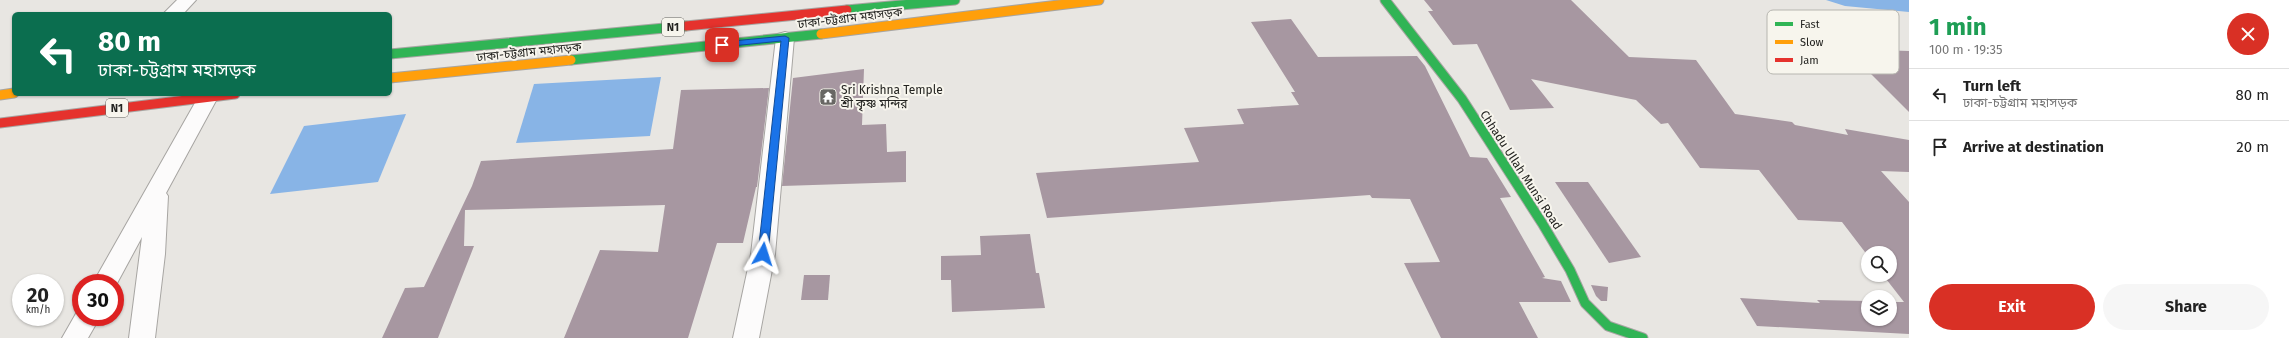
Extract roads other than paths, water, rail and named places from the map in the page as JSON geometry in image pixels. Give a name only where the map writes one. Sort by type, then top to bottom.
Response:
[{"type":"main road","name":"ঢাকা-চট্টগ্রাম মহাসড়ক","points":[[392,54],[955,0]]},
{"type":"main road","name":"ঢাকা-চট্টগ্রাম মহাসড়ক","points":[[392,78],[785,38],[1099,0]]},
{"type":"main road","name":"Chhadu Ullah Munsi Road","points":[[1386,0],[1462,99],[1542,223],[1570,270],[1585,303],[1608,326],[1643,338]]},
{"type":"main road","points":[[0,95],[12,93]]},
{"type":"main road","name":"N1","points":[[0,123],[217,96]]},
{"type":"street","points":[[174,12],[187,0]]},
{"type":"street","points":[[746,338],[763,254],[785,38]]},
{"type":"street","points":[[111,274],[208,97]]},
{"type":"street","points":[[142,338],[153,254],[157,188]]},
{"type":"street","points":[[75,338],[82,326]]},
{"type":"water","points":[[1826,0],[1909,0],[1909,12],[1899,10],[1845,6]]},
{"type":"water","points":[[661,77],[650,136],[516,143],[534,84]]},
{"type":"water","points":[[406,114],[378,182],[270,194],[304,126]]},
{"type":"place","name":"Sri Krishna Temple শ্রী কৃষ্ণ মন্দির","points":[[828,97]]}]
